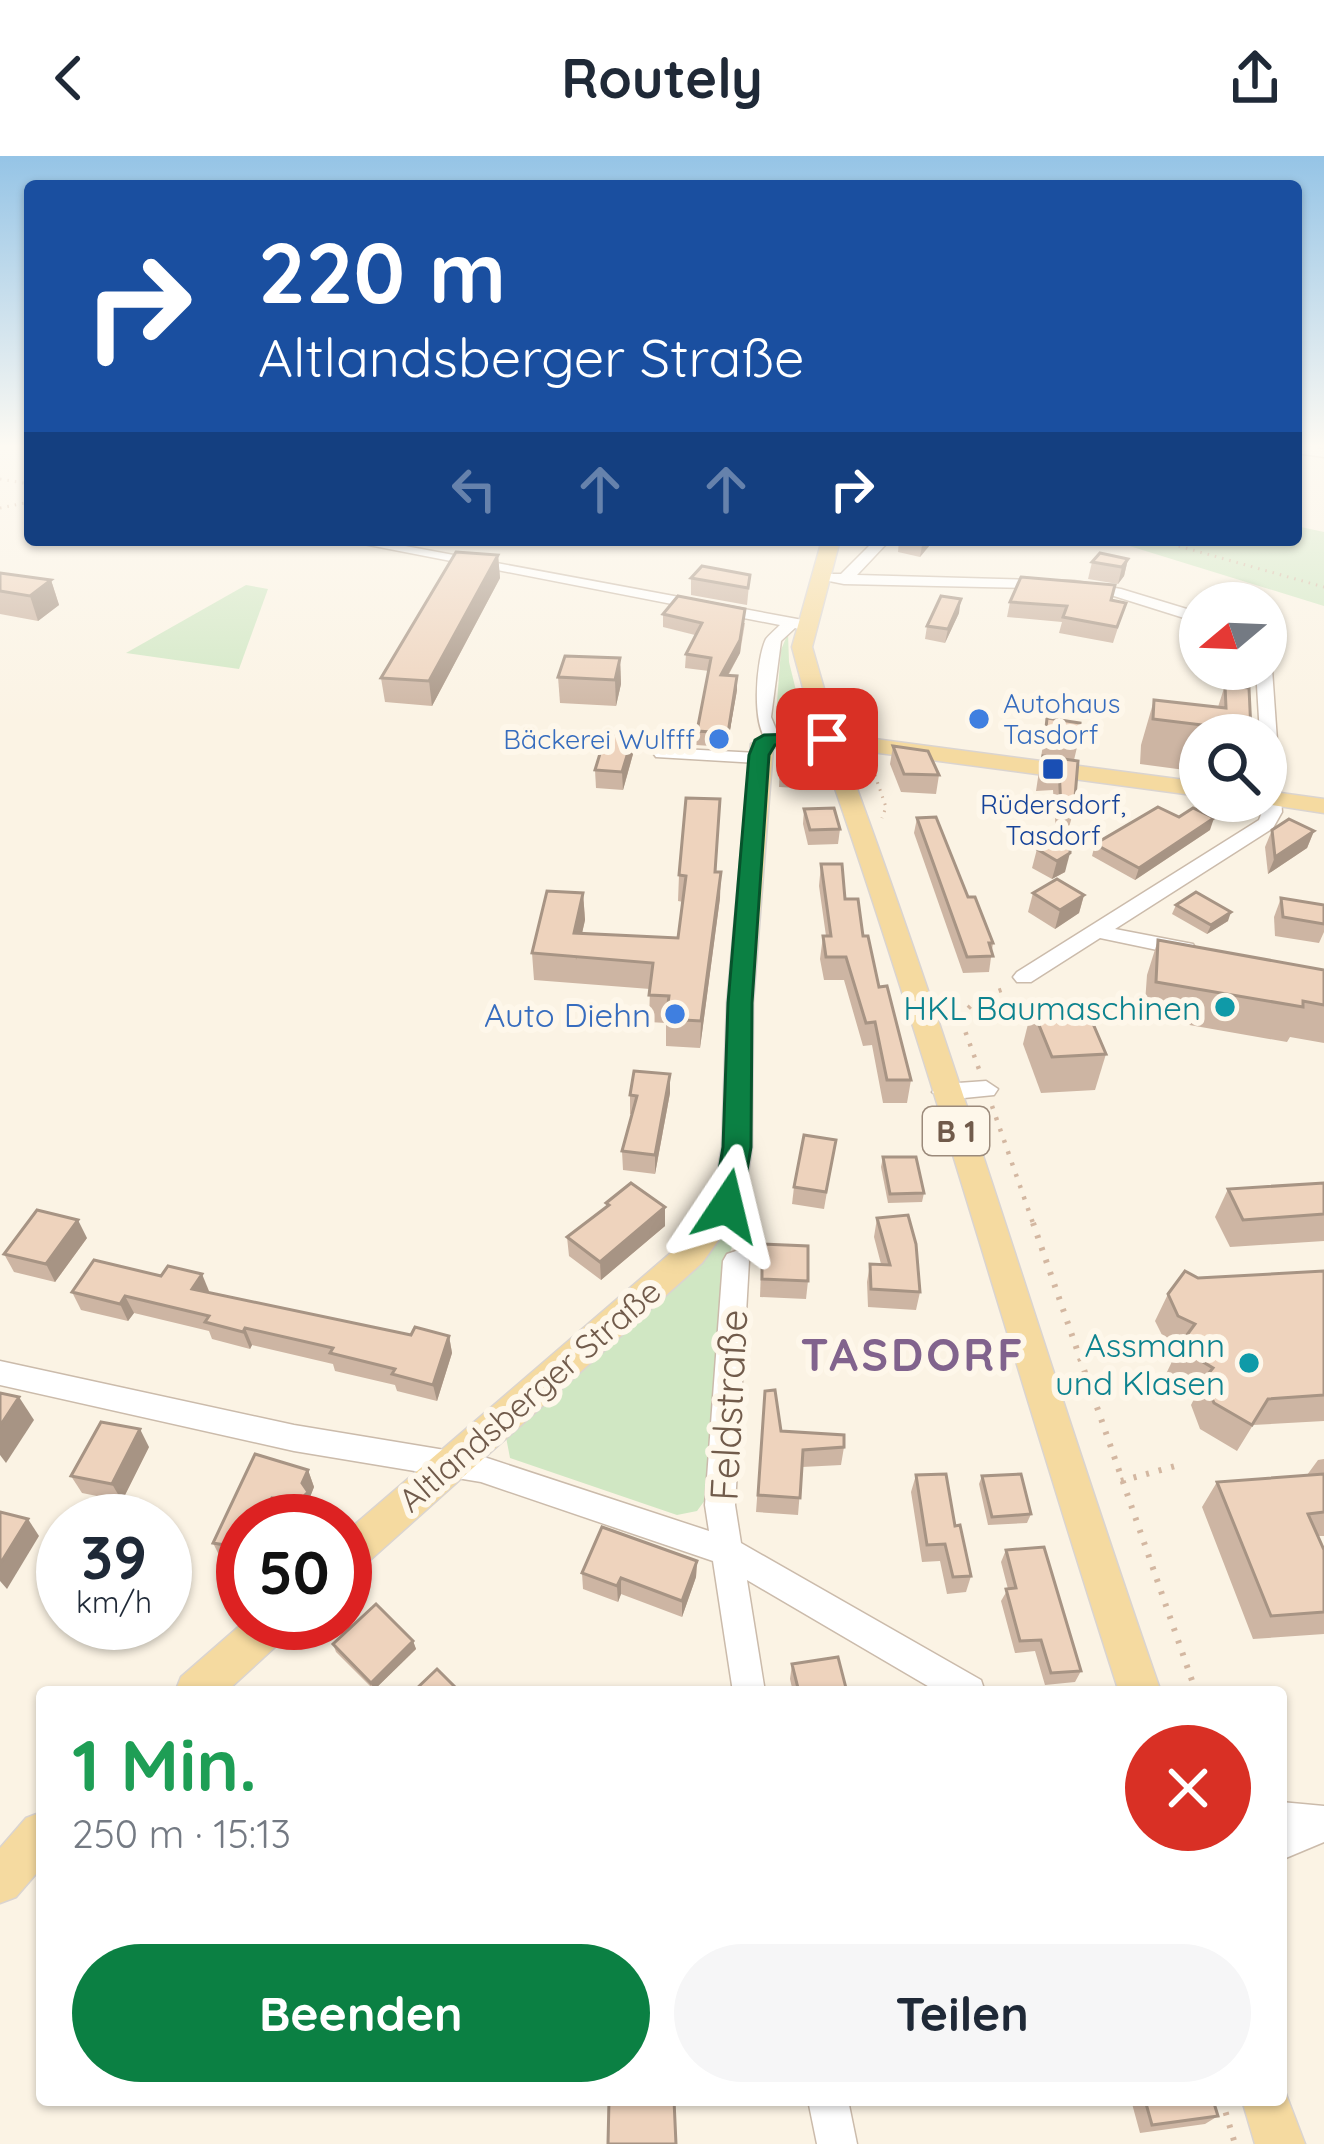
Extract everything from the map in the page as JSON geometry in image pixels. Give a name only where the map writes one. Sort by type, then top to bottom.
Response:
[{"type":"main road","name":"B 1","points":[[829,546],[799,626],[802,656],[876,871],[1138,1686]]},
{"type":"main road","points":[[765,748],[827,739],[1179,786]]},
{"type":"main road","name":"Altlandsberger Straße","points":[[372,1532],[691,1253],[727,1206],[737,1147],[740,1003],[765,748]]},
{"type":"main road","points":[[1287,801],[1324,806]]},
{"type":"main road","points":[[203,1686],[242,1650]]},
{"type":"main road","points":[[0,1852],[36,1833]]},
{"type":"main road","points":[[0,1881],[36,1837]]},
{"type":"main road","points":[[1269,2106],[1280,2144]]},
{"type":"street","points":[[384,546],[799,626]]},
{"type":"street","points":[[844,580],[878,546]]},
{"type":"street","points":[[821,578],[1074,585],[1117,592],[1179,611]]},
{"type":"street","name":"Altlandsberger Straße","points":[[765,748],[763,717],[772,644],[799,626]]},
{"type":"street","points":[[662,753],[765,748]]},
{"type":"street","points":[[1024,977],[1267,822]]},
{"type":"street","points":[[1100,929],[1126,939],[1214,954]]},
{"type":"street","points":[[944,1092],[986,1089]]},
{"type":"street","name":"Feldstraße","points":[[744,1249],[720,1505],[747,1686]]},
{"type":"street","points":[[0,1373],[294,1438],[481,1469],[728,1552],[959,1686]]},
{"type":"street","points":[[1287,1820],[1321,1824]]},
{"type":"street","points":[[1287,1839],[1321,1824]]},
{"type":"street","points":[[829,2106],[837,2144]]},
{"type":"path","points":[[1178,546],[1324,587]]},
{"type":"path","points":[[1024,977],[978,998],[960,1017],[1194,1686]]},
{"type":"path","points":[[744,1249],[754,1203]]},
{"type":"path","points":[[1121,1481],[1150,1477],[1179,1465]]},
{"type":"path","points":[[1224,2106],[1235,2144]]},
{"type":"green space","points":[[1302,539],[1324,539],[1324,606],[1287,595],[1287,582],[1246,582],[1129,546],[1302,546]]},
{"type":"green space","points":[[246,585],[268,589],[239,669],[126,653]]},
{"type":"green space","points":[[788,633],[789,662],[803,719],[797,728],[778,725],[776,715],[781,650]]},
{"type":"green space","points":[[751,1215],[748,1233],[733,1244],[724,1270],[708,1496],[697,1511],[677,1515],[510,1458],[506,1437],[707,1255],[733,1221]]},
{"type":"building","points":[[456,552],[498,555],[429,681],[381,678]]},
{"type":"building","points":[[1100,553],[1128,559],[1122,567],[1092,562]]},
{"type":"building","points":[[702,566],[750,575],[748,588],[691,578]]},
{"type":"building","points":[[0,573],[51,580],[30,596],[0,591]]},
{"type":"building","points":[[1021,577],[1115,585],[1111,600],[1126,603],[1117,627],[1063,617],[1067,606],[1010,602]]},
{"type":"building","points":[[678,596],[745,609],[740,640],[721,675],[737,676],[728,733],[697,731],[711,658],[686,654],[702,623],[663,614]]},
{"type":"building","points":[[941,596],[961,599],[948,629],[927,626]]},
{"type":"building","points":[[565,656],[620,658],[615,680],[558,677]]},
{"type":"building","points":[[1225,690],[1249,690],[1250,714],[1179,714],[1179,722],[1153,719],[1154,700],[1226,708]]},
{"type":"building","points":[[1047,718],[1080,723],[1078,743],[1045,738]]},
{"type":"building","points":[[606,734],[633,736],[622,772],[595,770]]},
{"type":"building","points":[[781,741],[800,741],[800,770],[781,769]]},
{"type":"building","points":[[893,746],[928,751],[939,775],[904,774]]},
{"type":"building","points":[[1043,756],[1078,761],[1074,809],[1061,809],[1059,767],[1041,768]]},
{"type":"building","points":[[686,798],[720,799],[715,872],[721,872],[701,1021],[666,1019],[669,996],[649,995],[653,963],[532,953],[547,891],[583,893],[574,933],[678,938],[686,876],[679,875]]},
{"type":"building","points":[[1158,807],[1179,817],[1179,822],[1208,822],[1139,868],[1095,844]]},
{"type":"building","points":[[834,808],[840,829],[810,830],[804,809]]},
{"type":"building","points":[[936,817],[968,897],[975,897],[993,943],[989,943],[993,956],[967,957],[917,818]]},
{"type":"building","points":[[1287,820],[1314,831],[1275,857],[1272,830]]},
{"type":"building","points":[[1071,829],[1070,853],[1057,861],[1037,849]]},
{"type":"building","points":[[821,864],[842,864],[845,899],[858,899],[863,936],[868,936],[879,987],[887,986],[911,1080],[887,1080],[875,1022],[866,1023],[846,957],[826,957],[823,936],[831,936]]},
{"type":"building","points":[[1057,879],[1084,895],[1060,910],[1033,893]]},
{"type":"building","points":[[1196,892],[1231,912],[1211,925],[1176,905]]},
{"type":"building","points":[[1281,898],[1324,905],[1324,924],[1283,917]]},
{"type":"building","points":[[1158,940],[1324,970],[1324,1005],[1303,1001],[1303,1007],[1156,982]]},
{"type":"building","points":[[1085,1005],[1106,1054],[1052,1057],[1032,1008]]},
{"type":"building","points":[[634,1071],[670,1074],[655,1155],[622,1151],[637,1096],[630,1095]]},
{"type":"building","points":[[804,1135],[836,1140],[826,1192],[794,1187]]},
{"type":"building","points":[[883,1157],[916,1157],[924,1193],[890,1194]]},
{"type":"building","points":[[631,1183],[665,1207],[600,1262],[567,1237]]},
{"type":"building","points":[[1324,1183],[1324,1214],[1243,1220],[1228,1189]]},
{"type":"building","points":[[37,1210],[78,1220],[46,1264],[4,1254]]},
{"type":"building","points":[[908,1215],[920,1292],[871,1289],[870,1264],[890,1265],[877,1218]]},
{"type":"building","points":[[762,1244],[808,1246],[808,1281],[762,1279]]},
{"type":"building","points":[[94,1260],[161,1276],[168,1266],[202,1274],[192,1289],[411,1335],[415,1327],[449,1336],[433,1385],[392,1374],[395,1369],[330,1353],[333,1348],[205,1322],[209,1316],[125,1296],[120,1304],[72,1292]]},
{"type":"building","name":"Assmann und Klasen","points":[[1185,1271],[1198,1278],[1324,1271],[1324,1395],[1268,1399],[1252,1425],[1214,1403],[1204,1379],[1213,1368],[1178,1347],[1195,1324],[1178,1316],[1168,1294]]},
{"type":"building","points":[[775,1390],[781,1431],[844,1435],[844,1447],[803,1450],[800,1498],[758,1495],[765,1391]]},
{"type":"building","points":[[0,1393],[19,1397],[0,1426]]},
{"type":"building","points":[[101,1422],[140,1429],[112,1484],[71,1476]]},
{"type":"building","points":[[255,1454],[308,1470],[302,1483],[306,1494],[236,1494]]},
{"type":"building","points":[[946,1474],[955,1526],[960,1525],[971,1576],[953,1577],[945,1544],[927,1545],[916,1475]]},
{"type":"building","points":[[1021,1474],[1031,1514],[992,1517],[982,1476]]},
{"type":"building","points":[[1324,1474],[1324,1512],[1308,1514],[1324,1550],[1324,1612],[1271,1616],[1217,1482]]},
{"type":"building","points":[[0,1512],[28,1519],[0,1564]]},
{"type":"building","points":[[602,1527],[697,1561],[682,1601],[621,1578],[617,1586],[582,1573]]},
{"type":"building","points":[[1044,1547],[1081,1671],[1051,1673],[1041,1640],[1020,1641],[1006,1589],[1016,1588],[1006,1550]]},
{"type":"building","points":[[376,1604],[413,1641],[371,1683],[339,1650],[372,1650],[372,1608]]},
{"type":"building","points":[[838,1657],[845,1686],[798,1686],[792,1664]]},
{"type":"building","points":[[437,1669],[454,1686],[419,1686]]},
{"type":"building","points":[[609,2106],[674,2106],[676,2144],[608,2144]]},
{"type":"building","points":[[1147,2106],[1215,2106],[1218,2116],[1152,2125]]},
{"type":"place","name":"Autohaus Tasdorf","points":[[979,719]]},
{"type":"place","name":"Bäckerei Wulfff","points":[[719,739]]},
{"type":"place","name":"Rüdersdorf, Tasdorf","points":[[1053,769]]},
{"type":"place","name":"HKL Baumaschinen","points":[[1225,1007]]},
{"type":"place","name":"Auto Diehn","points":[[675,1014]]},
{"type":"place","name":"Assmann und Klasen","points":[[1249,1363]]},
{"type":"district","name":"TASDORF","points":[[913,1354]]},
{"type":"route","points":[[727,1206],[737,1147],[740,1003],[759,755],[762,744],[771,739],[827,739]]}]
